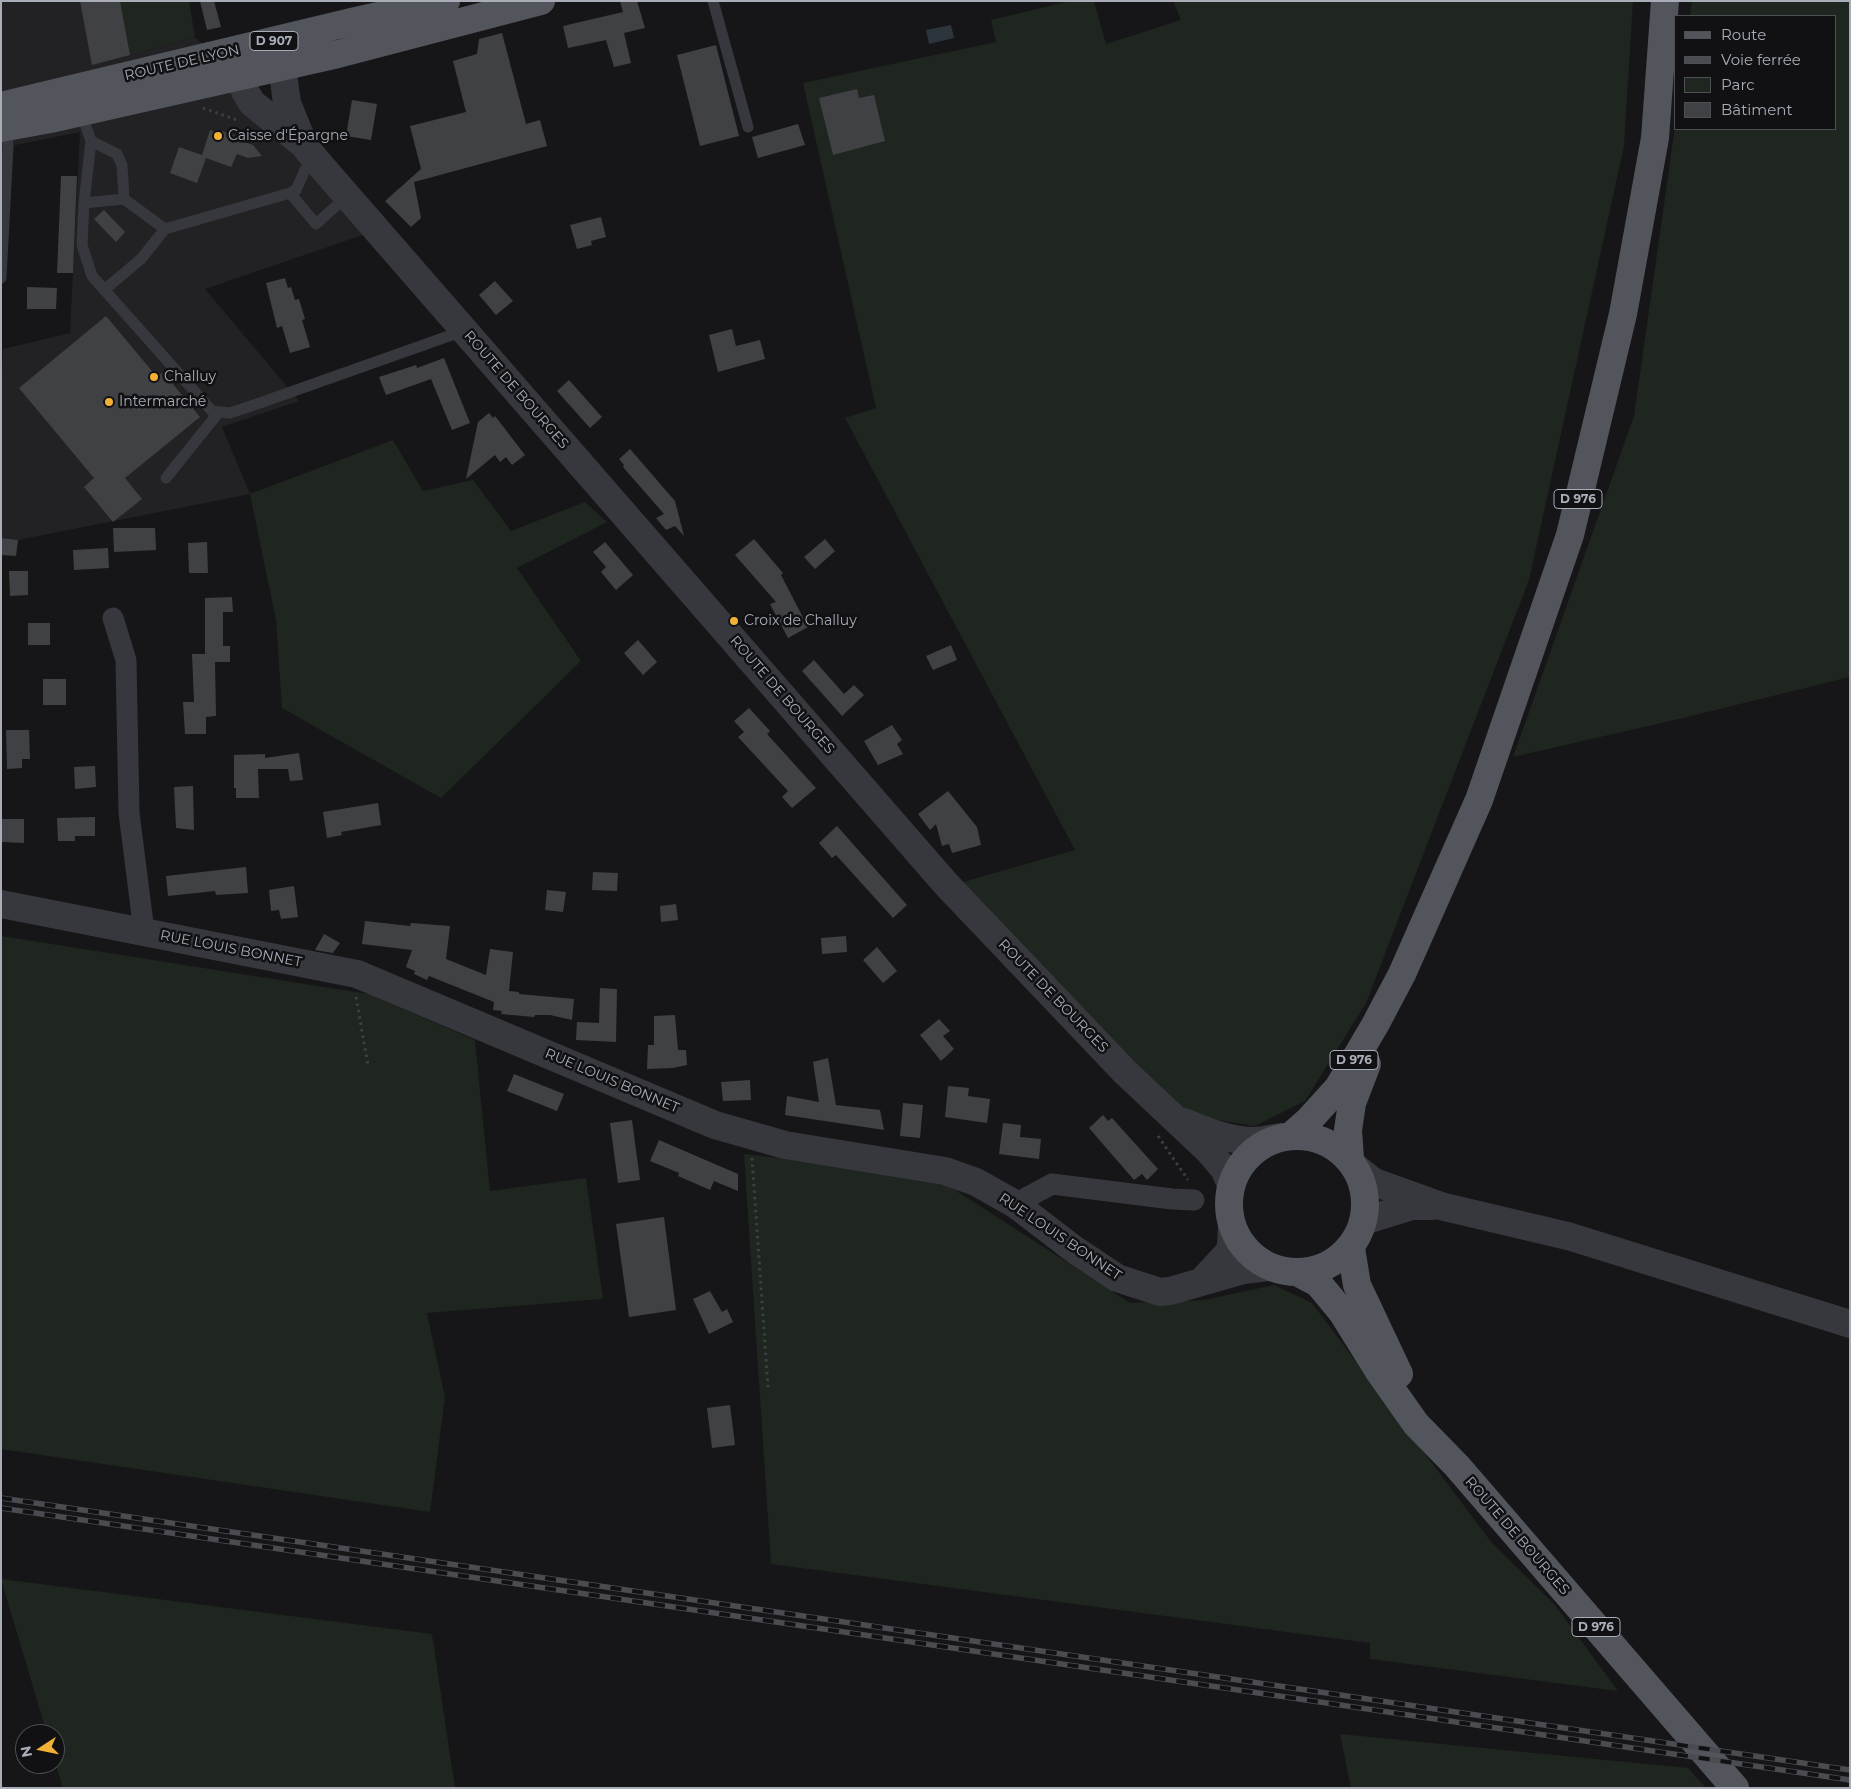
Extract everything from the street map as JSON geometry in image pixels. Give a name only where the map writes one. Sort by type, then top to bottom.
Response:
[{"type":"main road","name":"ROUTE DE LYON","points":[[3,117],[102,82],[446,1]]},
{"type":"main road","name":"ROUTE DE LYON","points":[[3,117],[81,112],[240,76],[239,67],[338,54],[541,1]]},
{"type":"main road","name":"D 976","points":[[1353,1163],[1348,1130],[1352,1104],[1402,974],[1479,800],[1570,535],[1623,314],[1655,138],[1664,1]]},
{"type":"main road","name":"ROUTE DE LYON","points":[[102,82],[158,75],[223,62],[277,62],[360,32],[407,10]]},
{"type":"main road","name":"D 976","points":[[1287,1136],[1308,1120],[1338,1088],[1402,974]]},
{"type":"main road","points":[[1287,1136],[1318,1138],[1338,1148],[1353,1163],[1364,1188],[1366,1206],[1364,1221],[1351,1248],[1329,1265],[1299,1273],[1291,1273],[1262,1264],[1245,1249],[1232,1226],[1228,1201],[1231,1185],[1244,1161],[1262,1145],[1287,1136]]},
{"type":"main road","name":"D 976","points":[[1351,1248],[1357,1285],[1375,1325],[1419,1414],[1457,1466]]},
{"type":"main road","name":"D 976","points":[[1299,1273],[1318,1283],[1342,1312],[1380,1373],[1416,1424],[1457,1466]]},
{"type":"main road","name":"ROUTE DE BOURGES","points":[[1457,1466],[1735,1788]]},
{"type":"street","name":"ROUTE DE BOURGES","points":[[277,62],[287,103],[310,152]]},
{"type":"street","name":"ROUTE DE BOURGES","points":[[240,76],[244,91],[252,102],[310,152],[946,884],[1125,1072],[1166,1126],[1214,1157],[1224,1169],[1231,1185]]},
{"type":"street","points":[[113,618],[126,660],[129,813],[144,931]]},
{"type":"street","name":"RUE LOUIS BONNET","points":[[1,904],[351,973],[715,1125],[785,1145],[945,1171],[976,1182],[1015,1204],[1075,1250],[1117,1278],[1160,1292],[1183,1288],[1243,1270],[1269,1267]]},
{"type":"street","name":"ROUTE DE BOURGES","points":[[1166,1126],[1203,1130],[1234,1139],[1255,1141],[1287,1136]]},
{"type":"street","points":[[1353,1163],[1374,1182],[1441,1206],[1568,1236],[1850,1324]]},
{"type":"street","points":[[1015,1204],[1052,1184],[1194,1200]]},
{"type":"street","points":[[1364,1221],[1412,1206],[1441,1206]]},
{"type":"street","name":"RUE LOUIS BONNET","points":[[1202,1281],[1229,1252],[1232,1226]]},
{"type":"lane","points":[[714,1],[748,127]]},
{"type":"lane","points":[[81,112],[91,140],[84,203],[82,245],[92,276],[212,411],[230,413],[464,330]]},
{"type":"lane","points":[[1,278],[8,146],[3,117]]},
{"type":"lane","points":[[91,140],[116,154],[122,165],[124,199]]},
{"type":"lane","points":[[104,290],[141,259],[164,229],[296,190],[305,170],[310,152]]},
{"type":"lane","points":[[290,193],[316,224],[347,196]]},
{"type":"lane","points":[[84,203],[124,199],[164,229]]},
{"type":"lane","points":[[166,478],[218,412]]},
{"type":"path","points":[[351,973],[368,1065]]},
{"type":"path","points":[[1166,1126],[1191,1185],[1194,1200]]},
{"type":"path","points":[[750,1135],[768,1387]]},
{"type":"shaded area","points":[[1,1],[120,1],[130,55],[195,37],[386,227],[205,289],[299,401],[222,427],[250,494],[18,540],[1,538],[1,396],[3,349],[70,333],[80,132],[1,148]]},
{"type":"shaded area","points":[[951,25],[954,38],[929,44],[926,30]]},
{"type":"green space","points":[[120,1],[189,1],[195,37],[130,55]]},
{"type":"green space","points":[[1070,1],[1094,1],[1106,44],[1181,20],[1173,1],[1633,1],[1624,146],[1529,580],[1366,1003],[1305,1101],[1255,1126],[1183,1115],[963,882],[1075,850],[845,418],[876,408],[803,83],[996,42],[991,20]]},
{"type":"green space","points":[[1692,1],[1850,1],[1850,677],[1513,757],[1634,416],[1675,130],[1836,130],[1836,15],[1690,15]]},
{"type":"green space","points":[[393,440],[423,491],[473,480],[511,531],[585,502],[607,522],[517,568],[581,661],[441,798],[282,708],[276,620],[250,494]]},
{"type":"green space","points":[[1,936],[368,994],[475,1040],[490,1191],[586,1178],[603,1299],[427,1313],[445,1397],[430,1512],[1,1449]]},
{"type":"green space","points":[[744,1154],[935,1177],[1130,1303],[1204,1300],[1274,1285],[1312,1303],[1492,1543],[1555,1605],[1618,1691],[1370,1659],[1370,1643],[771,1564]]},
{"type":"green space","points":[[1,1579],[432,1634],[455,1788],[63,1788],[59,1774],[65,1774],[65,1724],[44,1724]]},
{"type":"green space","points":[[1340,1734],[1688,1768],[1706,1788],[1351,1788]]},
{"type":"building","points":[[80,1],[120,1],[130,55],[92,65]]},
{"type":"building","points":[[200,1],[214,1],[221,27],[207,30]]},
{"type":"building","points":[[620,1],[637,1],[645,28],[624,33],[631,63],[614,67],[606,40],[568,48],[563,26],[623,12]]},
{"type":"building","points":[[502,33],[526,124],[540,120],[547,146],[414,182],[421,218],[411,227],[385,201],[421,169],[410,126],[466,112],[453,61],[477,54],[479,39]]},
{"type":"building","points":[[716,45],[739,136],[700,146],[677,55]]},
{"type":"building","points":[[857,89],[859,98],[874,95],[885,141],[833,155],[819,98]]},
{"type":"building","points":[[352,100],[377,104],[371,140],[346,136]]},
{"type":"building","points":[[798,124],[805,145],[758,158],[752,137]]},
{"type":"building","points":[[210,130],[222,134],[222,131],[236,136],[235,139],[253,145],[262,156],[248,158],[237,154],[231,167],[206,158],[197,183],[170,173],[179,147],[202,155]]},
{"type":"building","points":[[61,176],[77,176],[73,273],[57,273]]},
{"type":"building","points":[[104,210],[125,232],[116,242],[94,219]]},
{"type":"building","points":[[601,217],[606,237],[591,241],[592,245],[577,249],[570,225]]},
{"type":"building","points":[[285,278],[288,288],[291,287],[295,300],[299,299],[305,319],[302,320],[310,347],[290,353],[282,326],[277,328],[266,283]]},
{"type":"building","points":[[495,281],[513,301],[496,315],[479,295]]},
{"type":"building","points":[[27,287],[57,288],[56,309],[27,309]]},
{"type":"building","name":"Intermarché","points":[[106,316],[157,377],[163,372],[200,417],[125,478],[142,499],[113,522],[84,487],[94,478],[19,388]]},
{"type":"building","points":[[732,329],[736,346],[760,340],[765,359],[718,372],[709,335]]},
{"type":"building","points":[[444,358],[470,423],[452,430],[431,379],[386,395],[379,377],[416,365],[417,368]]},
{"type":"building","points":[[569,380],[602,417],[590,428],[557,391]]},
{"type":"building","points":[[489,413],[493,418],[495,416],[525,455],[512,465],[506,457],[500,462],[495,455],[466,479],[478,422]]},
{"type":"building","points":[[630,449],[675,501],[684,536],[675,526],[666,530],[656,518],[664,514],[623,467],[624,465],[619,459]]},
{"type":"building","points":[[113,528],[155,528],[156,550],[114,552]]},
{"type":"building","points":[[1,538],[18,540],[16,556],[1,555]]},
{"type":"building","points":[[754,539],[783,573],[781,575],[808,627],[788,638],[770,604],[776,602],[735,555]]},
{"type":"building","points":[[825,539],[835,551],[815,569],[804,557]]},
{"type":"building","points":[[207,542],[208,573],[189,573],[188,543]]},
{"type":"building","points":[[605,542],[633,575],[616,590],[601,572],[606,567],[593,552]]},
{"type":"building","points":[[108,548],[109,568],[74,570],[73,550]]},
{"type":"building","points":[[9,571],[28,571],[28,595],[10,596]]},
{"type":"building","points":[[232,597],[233,612],[223,612],[223,646],[230,646],[230,662],[215,662],[216,716],[206,717],[206,734],[185,734],[183,702],[194,702],[192,654],[205,654],[205,598]]},
{"type":"building","points":[[28,623],[50,623],[50,645],[28,645]]},
{"type":"building","points":[[638,640],[657,662],[643,675],[624,653]]},
{"type":"building","points":[[951,645],[957,660],[933,670],[926,656]]},
{"type":"building","points":[[814,660],[844,694],[854,685],[864,695],[842,716],[802,671]]},
{"type":"building","points":[[43,679],[66,679],[66,705],[43,705]]},
{"type":"building","points":[[749,708],[770,731],[767,734],[816,788],[792,808],[782,797],[788,791],[738,737],[744,732],[734,721]]},
{"type":"building","points":[[892,725],[902,740],[897,744],[903,754],[878,765],[864,741]]},
{"type":"building","points":[[6,730],[29,730],[30,759],[22,759],[22,768],[7,769]]},
{"type":"building","points":[[299,753],[303,780],[290,781],[288,769],[258,769],[259,798],[236,798],[236,788],[234,788],[234,755],[265,754],[265,758]]},
{"type":"building","points":[[95,766],[96,787],[75,789],[74,767]]},
{"type":"building","points":[[193,786],[194,830],[176,828],[174,787]]},
{"type":"building","points":[[948,791],[977,827],[981,845],[952,853],[949,844],[942,846],[936,824],[930,830],[918,814]]},
{"type":"building","points":[[378,803],[381,825],[341,832],[342,835],[327,838],[323,812]]},
{"type":"building","points":[[95,817],[95,836],[75,836],[75,841],[58,841],[57,818]]},
{"type":"building","points":[[1,819],[24,819],[24,843],[1,842]]},
{"type":"building","points":[[837,826],[907,905],[893,918],[836,855],[832,858],[819,843]]},
{"type":"building","points":[[246,867],[248,893],[216,895],[215,891],[168,896],[166,876]]},
{"type":"building","points":[[593,872],[618,873],[617,891],[592,890]]},
{"type":"building","points":[[294,886],[298,917],[281,919],[279,910],[271,911],[269,890]]},
{"type":"building","points":[[547,890],[566,892],[563,912],[545,910]]},
{"type":"building","points":[[676,904],[678,920],[661,922],[660,906]]},
{"type":"building","points":[[365,921],[410,926],[411,923],[450,926],[446,959],[486,975],[490,949],[513,952],[509,991],[519,992],[519,994],[574,999],[572,1020],[550,1015],[535,1015],[534,1017],[501,1014],[502,1011],[493,1010],[494,1002],[429,976],[427,980],[414,974],[415,971],[406,967],[412,950],[362,944]]},
{"type":"building","points":[[324,934],[340,943],[333,953],[315,950]]},
{"type":"building","points":[[846,936],[847,952],[822,954],[821,938]]},
{"type":"building","points":[[877,947],[897,971],[883,983],[863,960]]},
{"type":"building","points":[[600,988],[617,989],[616,1042],[576,1040],[577,1022],[599,1023]]},
{"type":"building","points":[[675,1015],[678,1050],[686,1050],[687,1065],[673,1068],[647,1069],[648,1045],[654,1045],[654,1016]]},
{"type":"building","points":[[939,1019],[950,1031],[943,1036],[954,1049],[941,1061],[920,1035]]},
{"type":"building","points":[[828,1058],[836,1105],[880,1110],[884,1130],[785,1115],[787,1096],[819,1102],[813,1062]]},
{"type":"building","points":[[514,1074],[564,1094],[557,1111],[507,1091]]},
{"type":"building","points":[[750,1080],[751,1100],[723,1101],[721,1082]]},
{"type":"building","points":[[948,1086],[969,1088],[968,1096],[990,1099],[987,1123],[945,1117]]},
{"type":"building","points":[[903,1103],[923,1105],[920,1138],[900,1136]]},
{"type":"building","points":[[1103,1115],[1108,1121],[1112,1118],[1158,1169],[1147,1180],[1142,1174],[1134,1180],[1089,1128]]},
{"type":"building","points":[[632,1120],[640,1180],[618,1183],[610,1123]]},
{"type":"building","points":[[1003,1123],[1021,1125],[1020,1137],[1041,1139],[1039,1159],[999,1154]]},
{"type":"building","points":[[659,1140],[738,1174],[738,1191],[714,1181],[710,1190],[678,1176],[679,1173],[650,1161]]},
{"type":"building","points":[[664,1217],[676,1310],[629,1317],[616,1224]]},
{"type":"building","points":[[710,1291],[722,1312],[727,1309],[733,1322],[709,1334],[693,1299]]},
{"type":"building","points":[[730,1405],[735,1445],[712,1448],[707,1408]]},
{"type":"railway","points":[[1,1498],[1850,1770]]},
{"type":"railway","points":[[1,1508],[1850,1780]]},
{"type":"place","name":"Caisse d'Épargne","points":[[218,136]]},
{"type":"place","name":"Challuy","points":[[154,377]]},
{"type":"place","name":"Intermarché","points":[[109,402]]},
{"type":"place","name":"Croix de Challuy","points":[[734,621]]}]
